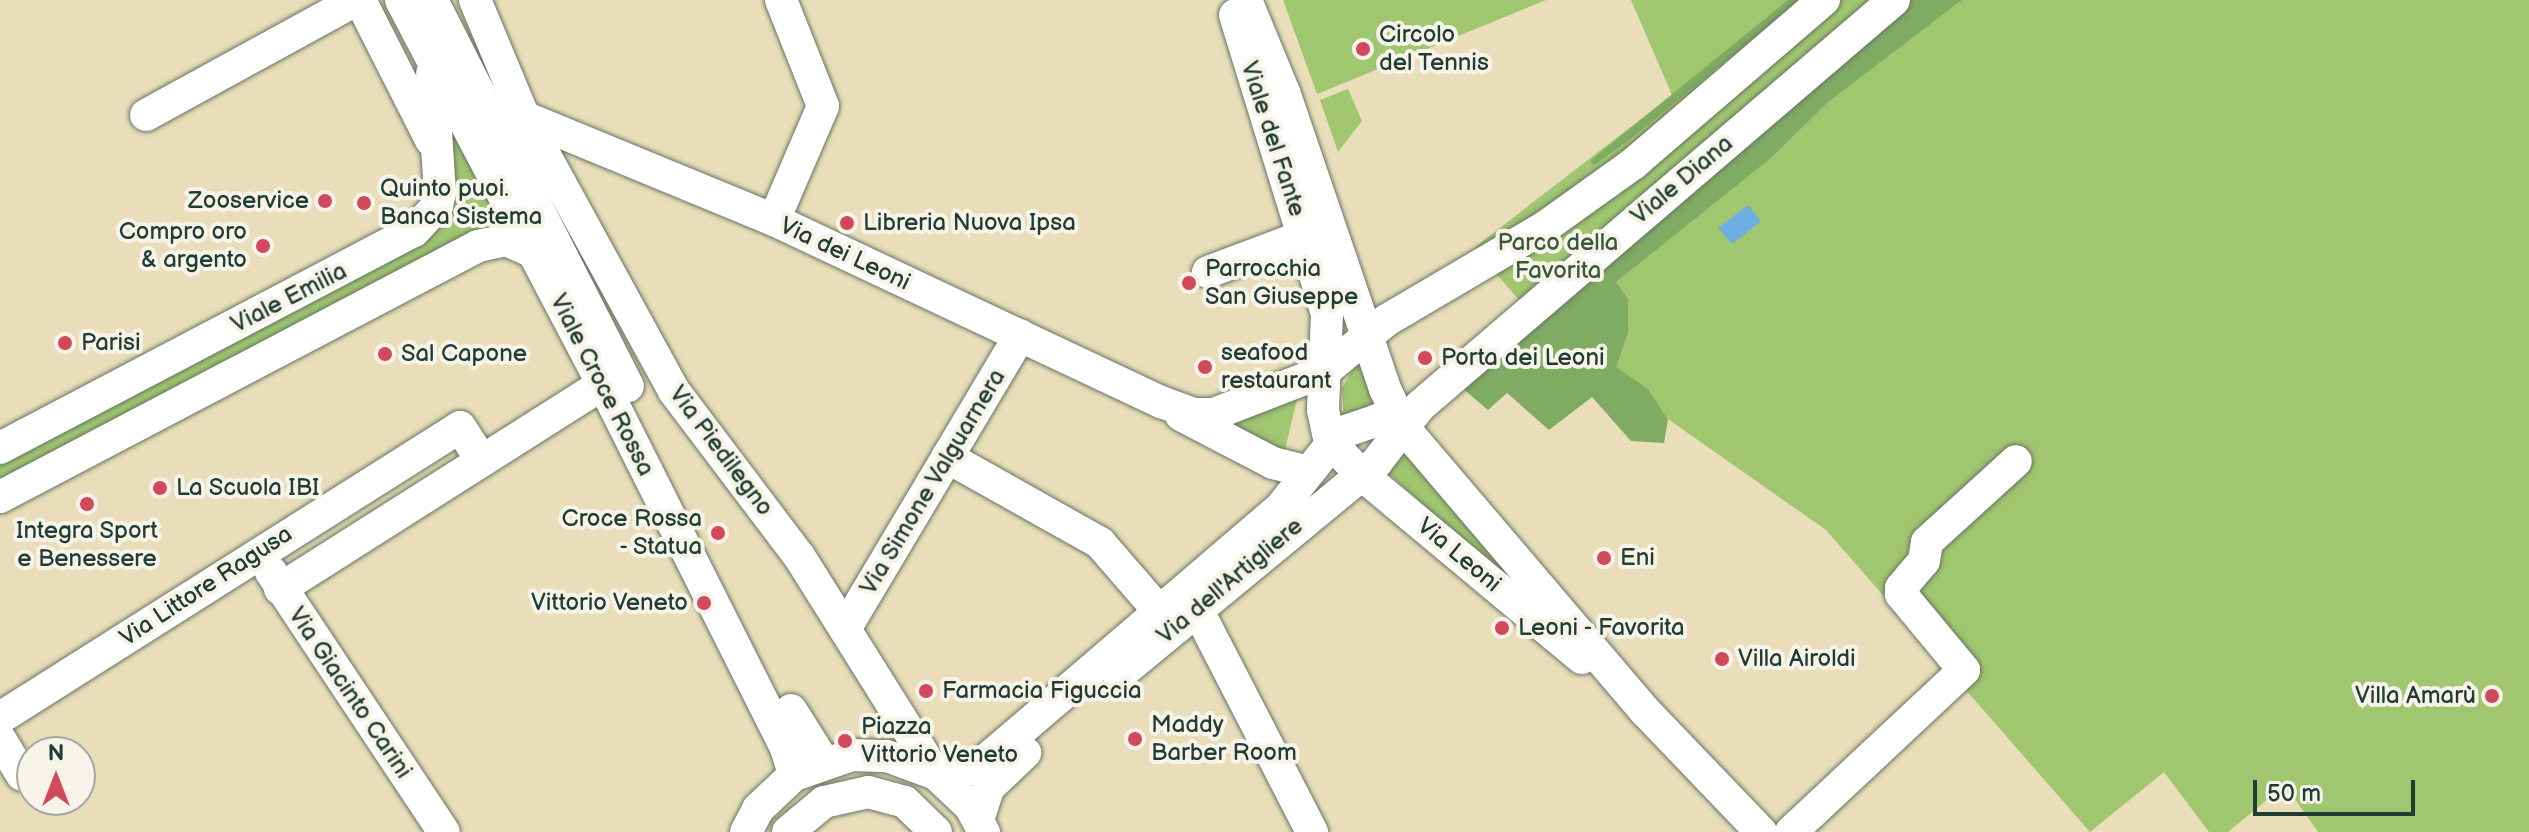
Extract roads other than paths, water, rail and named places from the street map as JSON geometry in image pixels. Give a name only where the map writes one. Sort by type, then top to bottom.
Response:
[{"type":"street","points":[[146,115],[358,0],[437,151]]},
{"type":"street","name":"Viale Croce Rossa","points":[[401,0],[603,384],[786,748],[794,775]]},
{"type":"street","name":"Viale Croce Rossa","points":[[432,0],[513,128],[806,739],[823,761]]},
{"type":"street","points":[[774,220],[823,106],[781,0]]},
{"type":"street","name":"Viale del Fante","points":[[1231,0],[1327,314],[1325,371]]},
{"type":"street","name":"Viale del Fante","points":[[1246,0],[1284,92],[1367,334]]},
{"type":"street","name":"Viale Diana","points":[[1325,371],[1367,334],[1482,268],[1633,164],[1824,0]]},
{"type":"street","name":"Viale Diana","points":[[1396,440],[1420,406],[1482,351],[1894,0]]},
{"type":"street","name":"Viale Croce Rossa","points":[[477,6],[513,128]]},
{"type":"street","name":"Viale Emilia","points":[[0,448],[414,231],[437,206],[441,179],[430,58]]},
{"type":"street","name":"Via dei Leoni","points":[[513,128],[774,220],[1161,402]]},
{"type":"street","name":"Via Piedilegno","points":[[513,128],[674,391],[799,556],[936,774]]},
{"type":"street","points":[[1208,272],[1304,236]]},
{"type":"street","name":"Viale Emilia","points":[[0,497],[478,246],[506,240],[533,252]]},
{"type":"street","name":"Via Leoni","points":[[1367,334],[1396,440],[1645,711],[1761,832]]},
{"type":"street","name":"Via Simone Valguarnera","points":[[845,629],[1020,335]]},
{"type":"street","points":[[1161,402],[1194,414],[1214,414],[1325,371],[1323,410],[1334,447]]},
{"type":"street","name":"Via Littore Ragusa","points":[[280,589],[603,384]]},
{"type":"street","points":[[1161,402],[1273,463],[1306,471]]},
{"type":"street","name":"Via dell'Artigliere","points":[[1306,471],[1323,410]]},
{"type":"street","name":"Via dell'Artigliere","points":[[936,774],[971,769],[985,761],[1282,506],[1306,471],[1334,447],[1369,421],[1390,421],[1396,440],[1362,475],[1317,508],[998,776],[981,826]]},
{"type":"street","name":"Via Littore Ragusa","points":[[0,718],[460,427],[482,461]]},
{"type":"street","name":"Via Leoni","points":[[1334,447],[1362,475],[1645,711]]},
{"type":"street","points":[[947,457],[1100,543],[1159,611]]},
{"type":"street","points":[[1791,832],[1964,670],[1962,661],[1901,594],[1901,588],[1924,561],[1927,542],[2016,461]]},
{"type":"street","points":[[1317,508],[1352,493],[1389,497]]},
{"type":"street","name":"Via Giacinto Carini","points":[[259,552],[280,589],[444,832]]},
{"type":"street","points":[[1197,609],[1312,832]]},
{"type":"street","points":[[0,739],[16,765]]},
{"type":"street","points":[[746,832],[758,809],[794,775],[823,761],[887,756],[936,774],[952,785],[981,826]]},
{"type":"street","points":[[788,832],[824,802],[868,792],[905,802],[936,832]]},
{"type":"water","points":[[1748,205],[1761,221],[1732,244],[1718,228]]},
{"type":"place","name":"Circolo del Tennis","points":[[1363,49]]},
{"type":"place","name":"Zooservice","points":[[325,201]]},
{"type":"place","name":"Quinto puoi. Banca Sistema","points":[[364,203]]},
{"type":"place","name":"Libreria Nuova Ipsa","points":[[847,223]]},
{"type":"place","name":"Compro oro & argento","points":[[263,246]]},
{"type":"place","name":"Parrocchia San Giuseppe","points":[[1189,283]]},
{"type":"place","name":"Parisi","points":[[65,343]]},
{"type":"place","name":"Sal Capone","points":[[385,354]]},
{"type":"place","name":"Porta dei Leoni","points":[[1425,358]]},
{"type":"place","name":"seafood restaurant","points":[[1205,367]]},
{"type":"place","name":"La Scuola IBI","points":[[160,488]]},
{"type":"place","name":"Integra Sport e Benessere","points":[[87,504]]},
{"type":"place","name":"Croce Rossa - Statua","points":[[718,533]]},
{"type":"place","name":"Eni","points":[[1604,558]]},
{"type":"place","name":"Vittorio Veneto","points":[[704,603]]},
{"type":"place","name":"Leoni - Favorita","points":[[1502,628]]},
{"type":"place","name":"Villa Airoldi","points":[[1722,659]]},
{"type":"place","name":"Farmacia Figuccia","points":[[926,691]]},
{"type":"place","name":"Villa Amarù","points":[[2492,696]]},
{"type":"place","name":"Maddy Barber Room","points":[[1135,739]]},
{"type":"place","name":"Piazza Vittorio Veneto","points":[[845,741]]},
{"type":"park label","name":"Parco della Favorita","points":[[1558,257]]}]
